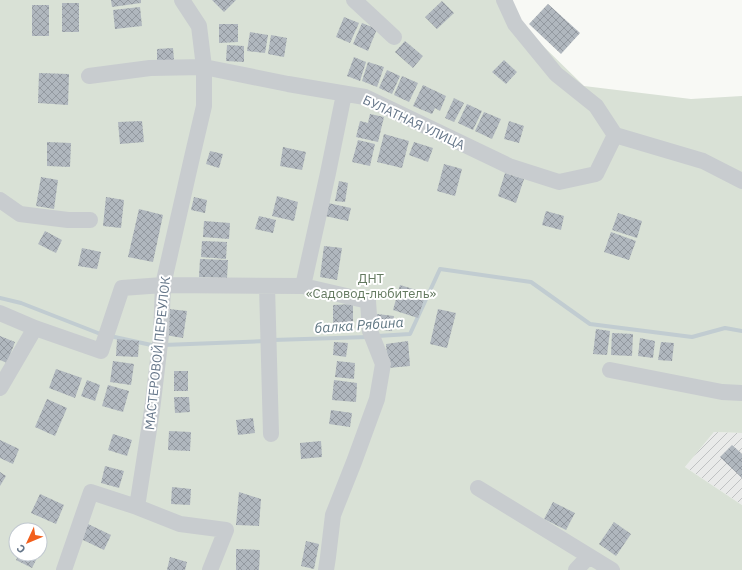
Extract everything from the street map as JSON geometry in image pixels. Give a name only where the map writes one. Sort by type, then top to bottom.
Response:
[{"type":"street","name":"МАСТЕРОВОЙ ПЕРЕУЛОК","points":[[137,507],[152,410],[161,335],[163,285],[204,106],[204,67],[199,26],[182,0]]},
{"type":"street","points":[[354,0],[394,37]]},
{"type":"street","points":[[504,0],[515,24],[542,57],[556,74],[596,106],[615,135],[703,161],[742,181]]},
{"type":"street","name":"БУЛАТНАЯ УЛИЦА","points":[[89,76],[150,68],[204,67],[288,84],[365,97],[509,166],[559,182],[596,174],[615,135]]},
{"type":"street","points":[[303,286],[344,94]]},
{"type":"street","points":[[0,200],[20,214],[68,220],[90,220]]},
{"type":"street","points":[[0,313],[35,328],[101,351],[122,288],[163,285],[303,286],[368,301],[370,331],[383,364],[377,399],[354,462],[332,515],[326,570]]},
{"type":"street","points":[[267,286],[271,434]]},
{"type":"street","points":[[0,388],[35,328]]},
{"type":"street","points":[[610,370],[722,392],[742,393]]},
{"type":"street","points":[[478,488],[612,570]]},
{"type":"street","points":[[64,570],[91,492],[137,507],[180,524],[226,530],[210,570]]},
{"type":"street","points":[[576,570],[589,556]]},
{"type":"shaded area","points":[[714,432],[742,433],[742,505],[685,467]]},
{"type":"green space","name":"ДНТ «Садовод-любитель»","points":[[0,0],[496,0],[584,86],[691,99],[742,96],[742,433],[714,432],[685,467],[742,505],[742,570],[0,570]]},
{"type":"building","points":[[111,0],[141,0],[141,3],[112,7]]},
{"type":"building","points":[[212,0],[236,0],[224,12]]},
{"type":"building","points":[[442,1],[454,13],[437,29],[425,17]]},
{"type":"building","points":[[62,3],[79,3],[79,32],[62,32]]},
{"type":"building","points":[[548,4],[580,33],[561,54],[529,24]]},
{"type":"building","points":[[32,5],[49,5],[49,36],[32,36]]},
{"type":"building","points":[[140,7],[142,26],[115,29],[113,10]]},
{"type":"building","points":[[344,17],[359,23],[350,43],[336,37]]},
{"type":"building","points":[[362,23],[377,29],[368,51],[353,44]]},
{"type":"building","points":[[219,24],[238,24],[238,42],[219,43]]},
{"type":"building","points":[[250,32],[268,35],[265,53],[247,51]]},
{"type":"building","points":[[271,35],[287,38],[284,57],[268,54]]},
{"type":"building","points":[[405,41],[423,56],[413,68],[395,52]]},
{"type":"building","points":[[227,45],[244,46],[244,62],[226,61]]},
{"type":"building","points":[[173,48],[174,60],[157,61],[157,49]]},
{"type":"building","points":[[354,57],[366,62],[360,81],[347,76]]},
{"type":"building","points":[[504,60],[517,72],[506,84],[492,72]]},
{"type":"building","points":[[368,62],[384,67],[377,87],[362,81]]},
{"type":"building","points":[[387,70],[400,76],[392,94],[379,88]]},
{"type":"building","points":[[39,73],[69,74],[68,105],[38,103]]},
{"type":"building","points":[[402,76],[418,83],[409,102],[394,95]]},
{"type":"building","points":[[423,85],[446,96],[440,111],[435,108],[432,114],[413,106]]},
{"type":"building","points":[[454,98],[464,103],[454,122],[445,118]]},
{"type":"building","points":[[467,104],[482,111],[473,130],[458,123]]},
{"type":"building","points":[[484,112],[501,119],[492,139],[475,131]]},
{"type":"building","points":[[370,114],[384,117],[378,142],[356,137],[360,121],[368,123]]},
{"type":"building","points":[[142,121],[144,142],[120,144],[118,122]]},
{"type":"building","points":[[509,121],[524,126],[519,143],[504,139]]},
{"type":"building","points":[[384,134],[409,141],[402,168],[377,162]]},
{"type":"building","points":[[358,140],[375,144],[370,166],[352,162]]},
{"type":"building","points":[[47,142],[71,143],[70,167],[47,166]]},
{"type":"building","points":[[414,142],[433,148],[428,162],[409,155]]},
{"type":"building","points":[[283,147],[306,152],[302,170],[280,166]]},
{"type":"building","points":[[210,151],[223,154],[219,168],[206,164]]},
{"type":"building","points":[[444,164],[462,169],[455,196],[437,191]]},
{"type":"building","points":[[505,173],[524,179],[516,203],[498,196]]},
{"type":"building","points":[[41,177],[58,180],[54,209],[36,206]]},
{"type":"building","points":[[339,181],[348,183],[345,202],[335,201]]},
{"type":"building","points":[[277,196],[298,202],[294,221],[272,216]]},
{"type":"building","points":[[106,197],[124,200],[121,228],[103,226]]},
{"type":"building","points":[[194,197],[207,200],[205,213],[191,210]]},
{"type":"building","points":[[328,203],[351,208],[348,221],[325,216]]},
{"type":"building","points":[[139,209],[163,215],[153,262],[128,257]]},
{"type":"building","points":[[546,211],[564,216],[561,230],[542,225]]},
{"type":"building","points":[[618,213],[642,221],[637,238],[612,230]]},
{"type":"building","points":[[259,216],[276,220],[273,233],[255,229]]},
{"type":"building","points":[[204,221],[230,223],[229,239],[203,237]]},
{"type":"building","points":[[45,231],[62,240],[56,253],[38,244]]},
{"type":"building","points":[[611,232],[636,241],[629,260],[604,252]]},
{"type":"building","points":[[202,241],[227,242],[226,259],[201,257]]},
{"type":"building","points":[[324,246],[342,248],[337,280],[320,277]]},
{"type":"building","points":[[82,248],[101,252],[97,269],[78,266]]},
{"type":"building","points":[[200,259],[228,260],[227,278],[199,277]]},
{"type":"building","points":[[400,285],[426,293],[418,318],[393,310]]},
{"type":"building","points":[[353,304],[353,330],[333,330],[333,305]]},
{"type":"building","points":[[169,309],[187,311],[183,338],[165,335]]},
{"type":"building","points":[[438,309],[456,313],[447,348],[430,344]]},
{"type":"building","points":[[377,314],[394,316],[392,331],[375,329]]},
{"type":"building","points":[[596,329],[610,331],[607,355],[593,354]]},
{"type":"building","points":[[612,333],[633,334],[632,356],[611,355]]},
{"type":"building","points":[[0,336],[15,342],[7,363],[0,360]]},
{"type":"building","points":[[640,338],[655,341],[653,358],[638,356]]},
{"type":"building","points":[[117,339],[139,341],[138,357],[116,356]]},
{"type":"building","points":[[408,341],[410,366],[388,368],[386,344]]},
{"type":"building","points":[[334,342],[348,343],[346,357],[333,355]]},
{"type":"building","points":[[661,342],[674,343],[672,361],[658,360]]},
{"type":"building","points":[[113,361],[134,364],[131,385],[110,382]]},
{"type":"building","points":[[337,361],[355,363],[354,379],[335,377]]},
{"type":"building","points":[[56,369],[82,378],[75,398],[49,388]]},
{"type":"building","points":[[174,371],[188,371],[188,391],[174,391]]},
{"type":"building","points":[[87,380],[100,385],[95,401],[81,396]]},
{"type":"building","points":[[334,380],[357,383],[356,402],[332,400]]},
{"type":"building","points":[[108,385],[129,391],[123,412],[102,406]]},
{"type":"building","points":[[174,397],[189,397],[190,412],[175,413]]},
{"type":"building","points":[[47,399],[67,408],[55,436],[35,427]]},
{"type":"building","points":[[331,410],[352,413],[350,427],[329,424]]},
{"type":"building","points":[[253,418],[255,433],[238,435],[236,420]]},
{"type":"building","points":[[169,431],[191,432],[190,451],[168,450]]},
{"type":"building","points":[[113,434],[132,440],[127,456],[108,450]]},
{"type":"building","points":[[0,440],[19,449],[13,464],[0,458]]},
{"type":"building","points":[[321,441],[322,457],[301,459],[300,443]]},
{"type":"building","points":[[732,445],[742,454],[742,478],[720,457]]},
{"type":"building","points":[[105,466],[124,471],[119,488],[101,483]]},
{"type":"building","points":[[0,472],[6,476],[0,486]]},
{"type":"building","points":[[172,487],[191,489],[190,505],[171,504]]},
{"type":"building","points":[[239,492],[261,499],[259,526],[236,525]]},
{"type":"building","points":[[40,494],[64,505],[56,524],[31,513]]},
{"type":"building","points":[[553,502],[575,513],[566,530],[544,519]]},
{"type":"building","points":[[614,522],[631,534],[616,556],[599,544]]},
{"type":"building","points":[[88,524],[111,535],[104,550],[81,539]]},
{"type":"building","points":[[306,541],[319,544],[314,569],[301,566]]},
{"type":"building","points":[[236,549],[260,550],[259,570],[236,570]]},
{"type":"building","points":[[170,557],[187,562],[185,570],[167,570]]},
{"type":"building","points":[[20,562],[35,562],[32,568]]},
{"type":"waterway","name":"балка Рябина","points":[[377,336],[410,334],[440,269],[531,282],[590,324],[692,337],[725,328],[742,331]]},
{"type":"waterway","name":"балка Рябина","points":[[0,298],[21,303],[103,335]]},
{"type":"waterway","name":"балка Рябина","points":[[110,336],[156,346]]},
{"type":"waterway","name":"балка Рябина","points":[[273,340],[368,337]]},
{"type":"waterway","name":"балка Рябина","points":[[163,345],[266,341]]}]
